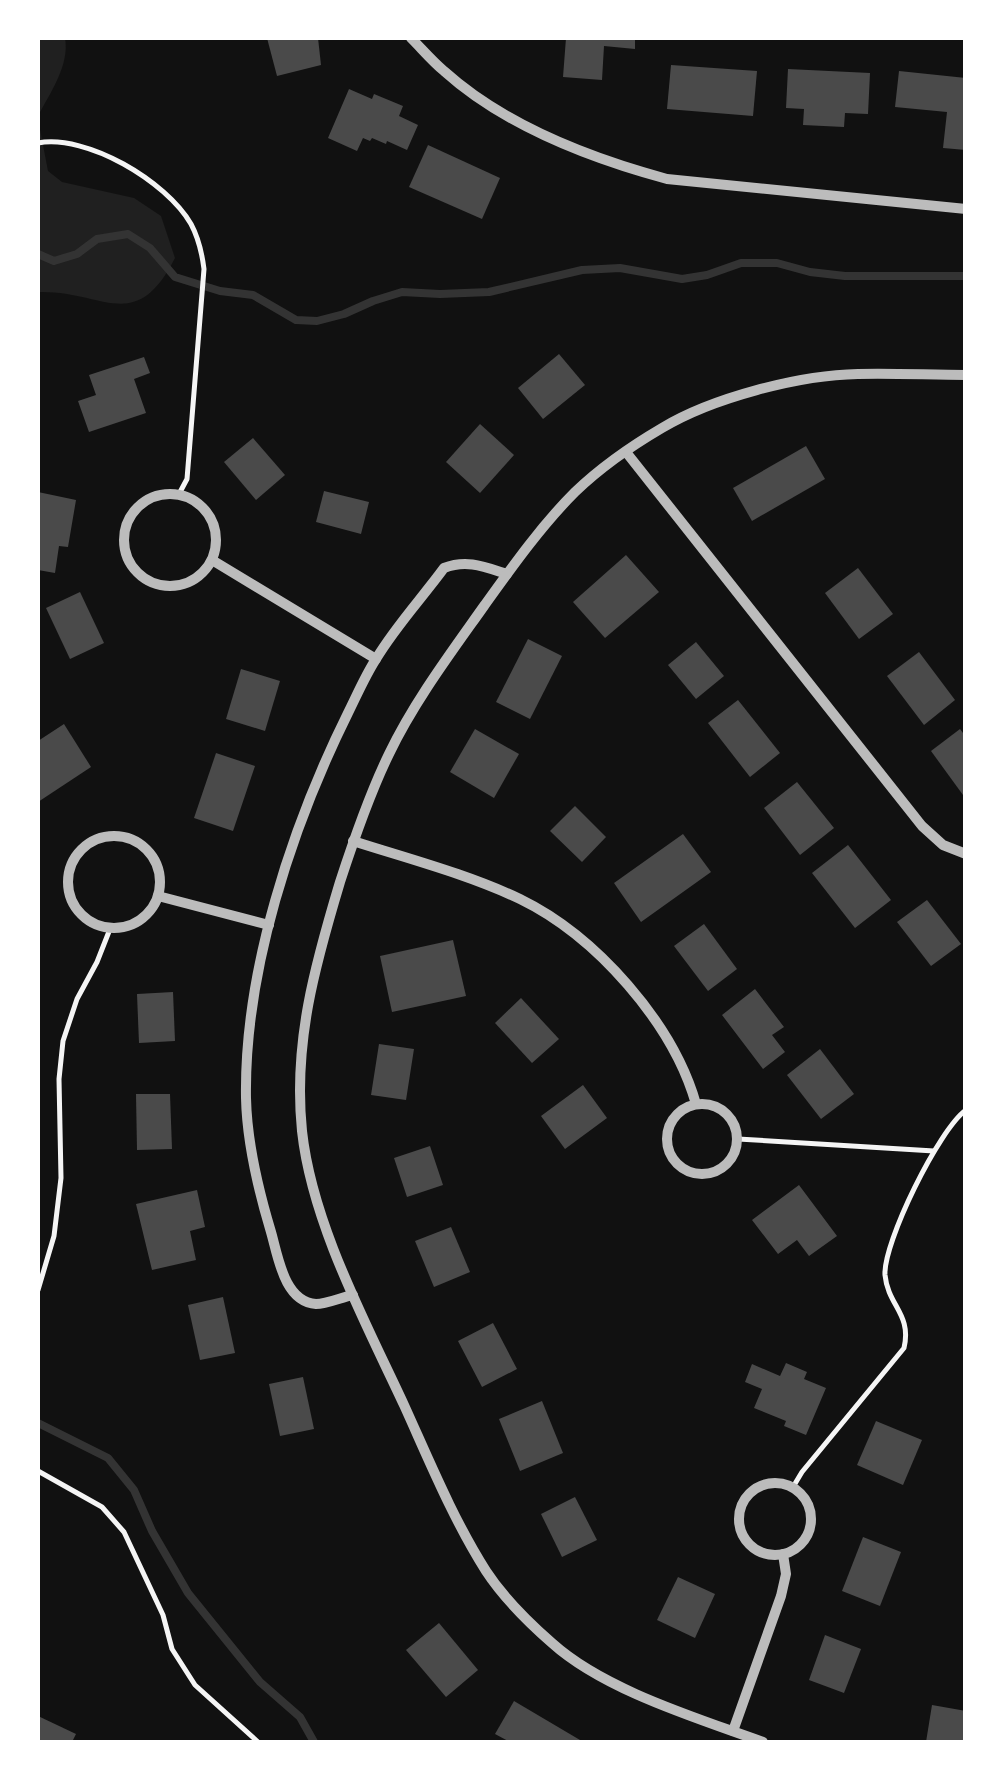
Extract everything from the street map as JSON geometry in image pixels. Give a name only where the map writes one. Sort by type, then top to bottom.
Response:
[{"type":"street","points":[[411,38],[445,72],[492,107],[533,130],[624,167],[667,179],[966,210]]},
{"type":"street","points":[[763,1742],[598,1676],[555,1646],[488,1574],[455,1515],[353,1294],[324,1221],[302,1134],[301,1049],[307,1001],[354,840],[389,754],[426,688],[508,574],[578,489],[664,426],[748,393],[801,380],[854,374],[966,375]]},
{"type":"street","points":[[626,452],[922,826],[944,844],[966,854]]},
{"type":"street","points":[[161,494],[179,494],[199,504],[211,519],[216,540],[212,560],[195,579],[175,586],[159,585],[140,576],[129,562],[124,544],[126,524],[146,500],[161,494]]},
{"type":"street","points":[[212,560],[376,659]]},
{"type":"street","points":[[353,1294],[316,1304],[291,1292],[259,1193],[246,1098],[255,988],[269,925],[300,824],[336,737],[376,659],[444,568],[456,563],[474,564],[508,574]]},
{"type":"street","points":[[115,836],[134,840],[149,852],[159,872],[158,896],[145,916],[128,926],[110,929],[93,924],[78,911],[70,896],[68,877],[72,861],[97,839],[115,836]]},
{"type":"street","points":[[354,840],[522,900],[564,926],[608,965],[641,1002],[675,1050],[696,1104]]},
{"type":"street","points":[[158,896],[269,925]]},
{"type":"street","points":[[696,1104],[715,1106],[725,1112],[734,1123],[738,1139],[733,1156],[720,1170],[699,1175],[680,1168],[667,1149],[666,1138],[678,1112],[696,1104]]},
{"type":"street","points":[[765,1484],[793,1487],[809,1506],[810,1528],[804,1540],[783,1554],[758,1550],[747,1541],[740,1526],[744,1501],[765,1484]]},
{"type":"street","points":[[733,1732],[781,1596],[786,1574],[783,1554]]},
{"type":"path","points":[[38,134],[130,166],[189,221],[201,246],[202,306],[187,479],[179,494]]},
{"type":"path","points":[[38,144],[50,141]]},
{"type":"path","points":[[38,1287],[54,1236],[61,1178],[62,1040],[110,929]]},
{"type":"path","points":[[793,1487],[904,1348],[904,1320],[890,1296],[885,1274],[889,1249],[942,1135],[966,1110]]},
{"type":"path","points":[[738,1139],[934,1152]]},
{"type":"path","points":[[38,1471],[102,1507],[124,1532],[163,1615],[172,1649],[194,1685],[258,1742]]},
{"type":"shaded area","points":[[38,38],[65,38],[66,48],[58,78],[38,116]]},
{"type":"shaded area","points":[[38,119],[48,171],[62,182],[134,198],[161,216],[175,258],[146,296],[116,304],[38,292]]},
{"type":"building","points":[[267,38],[318,38],[321,65],[277,76]]},
{"type":"building","points":[[566,38],[635,38],[635,49],[604,46],[602,80],[563,77]]},
{"type":"building","points":[[671,65],[757,71],[753,116],[667,109]]},
{"type":"building","points":[[788,69],[870,73],[868,114],[845,113],[844,127],[803,125],[804,109],[786,108]]},
{"type":"building","points":[[899,71],[966,78],[966,150],[943,148],[947,112],[895,107]]},
{"type":"building","points":[[349,89],[403,106],[399,116],[418,125],[407,150],[387,141],[386,144],[363,138],[357,151],[328,138]]},
{"type":"building","points":[[428,145],[500,178],[482,219],[409,187]]},
{"type":"building","points":[[559,354],[585,385],[543,419],[518,388]]},
{"type":"building","points":[[144,357],[150,373],[134,379],[146,413],[89,432],[78,401],[96,395],[89,375]]},
{"type":"building","points":[[480,424],[514,455],[480,493],[446,462]]},
{"type":"building","points":[[253,438],[285,475],[256,500],[224,462]]},
{"type":"building","points":[[806,446],[825,479],[752,521],[733,488]]},
{"type":"building","points":[[324,491],[369,502],[361,534],[316,522]]},
{"type":"building","points":[[38,492],[76,500],[68,547],[59,546],[55,573],[38,570]]},
{"type":"building","points":[[626,555],[659,592],[605,638],[573,602]]},
{"type":"building","points":[[858,568],[893,614],[859,639],[825,593]]},
{"type":"building","points":[[80,592],[104,643],[70,659],[46,608]]},
{"type":"building","points":[[528,639],[562,656],[530,719],[496,702]]},
{"type":"building","points":[[696,642],[724,676],[696,699],[668,665]]},
{"type":"building","points":[[919,652],[955,700],[924,725],[887,676]]},
{"type":"building","points":[[241,669],[280,681],[265,731],[226,719]]},
{"type":"building","points":[[738,700],[780,753],[750,777],[708,723]]},
{"type":"building","points":[[64,724],[91,767],[38,802],[38,741]]},
{"type":"building","points":[[475,729],[519,754],[494,798],[450,772]]},
{"type":"building","points":[[960,729],[966,737],[963,795],[931,751]]},
{"type":"building","points":[[216,753],[255,766],[233,831],[194,818]]},
{"type":"building","points":[[797,782],[834,828],[800,855],[764,808]]},
{"type":"building","points":[[575,806],[606,837],[582,862],[550,831]]},
{"type":"building","points":[[683,834],[711,872],[641,922],[614,883]]},
{"type":"building","points":[[848,845],[891,900],[855,928],[812,873]]},
{"type":"building","points":[[927,900],[961,944],[931,966],[897,922]]},
{"type":"building","points":[[704,924],[737,969],[708,991],[674,946]]},
{"type":"building","points":[[453,940],[466,996],[392,1012],[380,956]]},
{"type":"building","points":[[755,989],[784,1027],[772,1035],[785,1052],[763,1069],[722,1015]]},
{"type":"building","points":[[173,992],[175,1041],[139,1043],[137,994]]},
{"type":"building","points":[[521,998],[559,1039],[532,1063],[495,1023]]},
{"type":"building","points":[[379,1044],[414,1049],[406,1100],[371,1095]]},
{"type":"building","points":[[820,1049],[854,1094],[821,1119],[787,1075]]},
{"type":"building","points":[[583,1085],[607,1118],[565,1149],[541,1116]]},
{"type":"building","points":[[136,1094],[170,1094],[172,1149],[137,1150]]},
{"type":"building","points":[[430,1146],[443,1185],[407,1197],[394,1158]]},
{"type":"building","points":[[799,1185],[837,1236],[809,1256],[797,1240],[778,1254],[752,1220]]},
{"type":"building","points":[[197,1190],[205,1227],[190,1231],[196,1260],[152,1270],[136,1204]]},
{"type":"building","points":[[451,1227],[470,1272],[434,1287],[415,1241]]},
{"type":"building","points":[[223,1297],[235,1353],[200,1360],[188,1305]]},
{"type":"building","points":[[493,1323],[517,1369],[482,1387],[458,1341]]},
{"type":"building","points":[[786,1363],[807,1372],[804,1379],[826,1388],[806,1435],[784,1426],[786,1421],[754,1408],[762,1389],[745,1382],[752,1364],[780,1376]]},
{"type":"building","points":[[303,1377],[314,1429],[280,1436],[269,1384]]},
{"type":"building","points":[[542,1401],[563,1453],[520,1471],[499,1419]]},
{"type":"building","points":[[876,1421],[922,1440],[903,1485],[857,1465]]},
{"type":"building","points":[[575,1497],[597,1540],[562,1557],[541,1514]]},
{"type":"building","points":[[863,1537],[901,1552],[880,1606],[842,1591]]},
{"type":"building","points":[[678,1577],[715,1594],[695,1638],[657,1620]]},
{"type":"building","points":[[439,1623],[478,1670],[446,1697],[406,1650]]},
{"type":"building","points":[[825,1635],[861,1649],[844,1693],[809,1680]]},
{"type":"building","points":[[514,1701],[580,1740],[510,1742],[495,1734]]},
{"type":"building","points":[[932,1705],[966,1711],[966,1742],[926,1742]]},
{"type":"building","points":[[38,1716],[76,1734],[72,1742],[38,1742]]},
{"type":"waterway","points":[[38,254],[54,261],[77,254],[97,239],[128,234],[150,248],[175,277],[220,291],[253,295],[296,320],[317,321],[402,292],[489,292],[582,270],[620,268],[682,279],[741,263],[777,263],[845,276],[966,276]]},
{"type":"waterway","points":[[38,1423],[108,1458],[134,1490],[152,1531],[188,1593],[260,1682],[300,1717],[314,1742]]}]
